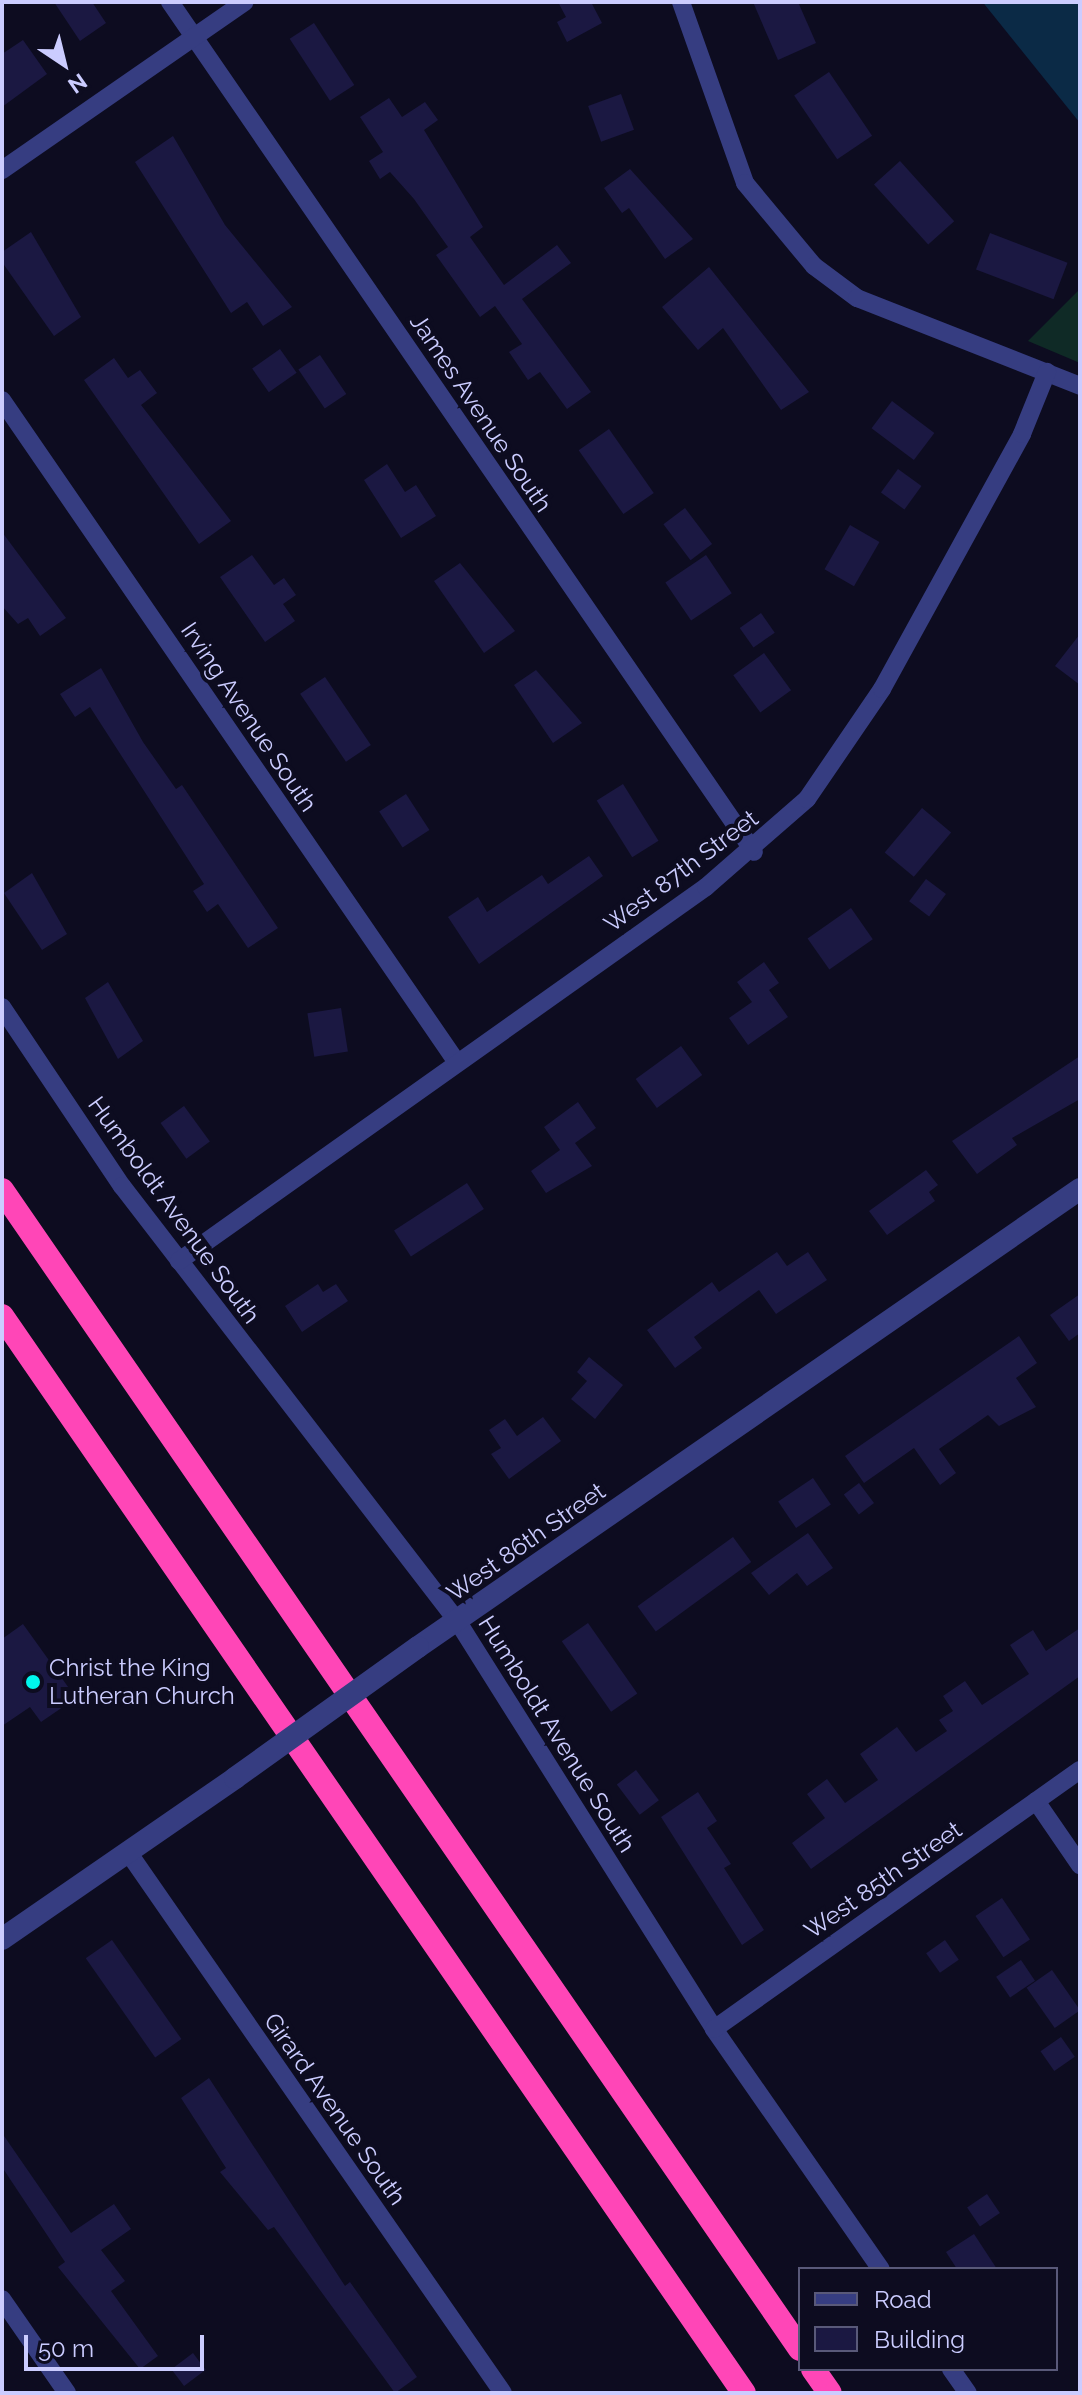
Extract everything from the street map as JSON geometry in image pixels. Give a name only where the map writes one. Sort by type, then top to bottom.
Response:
[{"type":"highway","points":[[2,1190],[798,2346]]},
{"type":"highway","points":[[2,1316],[744,2393]]},
{"type":"highway","points":[[814,2371],[830,2393]]},
{"type":"street","name":"James Avenue South","points":[[170,2],[754,852]]},
{"type":"street","points":[[2,170],[245,2]]},
{"type":"street","points":[[681,2],[745,183],[814,266],[895,315],[1080,386]]},
{"type":"street","name":"West 87th Street","points":[[179,1261],[456,1061],[754,852],[848,747],[1022,434],[1047,372]]},
{"type":"street","name":"Irving Avenue South","points":[[2,400],[456,1061]]},
{"type":"street","name":"Humboldt Avenue South","points":[[2,1007],[179,1261],[458,1622],[714,2029],[880,2267]]},
{"type":"street","name":"West 86th Street","points":[[2,1939],[1080,1189]]},
{"type":"street","name":"West 85th Street","points":[[714,2029],[1080,1770]]},
{"type":"street","points":[[1036,1801],[1080,1865]]},
{"type":"street","name":"Girard Avenue South","points":[[128,1852],[503,2393]]},
{"type":"street","points":[[2,2299],[67,2393]]},
{"type":"street","points":[[952,2371],[968,2393]]},
{"type":"green space","points":[[1080,289],[1080,363],[1028,341]]},
{"type":"water","points":[[983,2],[1080,2],[1080,123],[985,5]]},
{"type":"building","points":[[54,2],[92,2],[106,23],[80,41]]},
{"type":"building","points":[[558,2],[591,2],[602,23],[567,42],[557,22],[566,17]]},
{"type":"building","points":[[753,2],[798,2],[816,43],[778,60]]},
{"type":"building","points":[[314,23],[354,85],[330,101],[290,39]]},
{"type":"building","points":[[23,40],[47,74],[2,107],[2,54]]},
{"type":"building","points":[[829,72],[872,136],[837,159],[794,95]]},
{"type":"building","points":[[621,94],[634,130],[601,142],[588,106]]},
{"type":"building","points":[[389,98],[402,117],[425,102],[438,120],[424,130],[483,227],[470,237],[504,285],[557,245],[571,263],[522,299],[591,392],[567,409],[540,372],[528,380],[509,352],[522,344],[495,306],[480,317],[436,255],[448,247],[414,199],[390,172],[380,179],[369,161],[383,152],[360,117]]},
{"type":"building","points":[[173,136],[225,225],[292,307],[263,326],[247,302],[231,313],[135,162]]},
{"type":"building","points":[[900,161],[954,221],[928,245],[874,184]]},
{"type":"building","points":[[630,169],[693,239],[665,259],[629,208],[622,213],[604,188]]},
{"type":"building","points":[[31,232],[81,317],[54,336],[2,262],[2,252]]},
{"type":"building","points":[[990,233],[1067,263],[1054,299],[976,269]]},
{"type":"building","points":[[709,267],[809,392],[781,410],[723,328],[698,350],[662,307]]},
{"type":"building","points":[[280,349],[297,373],[269,392],[252,369]]},
{"type":"building","points":[[320,355],[346,394],[325,409],[298,370]]},
{"type":"building","points":[[114,358],[128,378],[140,370],[157,393],[141,405],[231,521],[199,544],[84,380]]},
{"type":"building","points":[[892,401],[934,433],[914,460],[872,428]]},
{"type":"building","points":[[609,429],[654,493],[623,514],[579,450]]},
{"type":"building","points":[[387,464],[405,492],[416,485],[436,516],[401,538],[364,480]]},
{"type":"building","points":[[898,469],[921,486],[904,510],[881,492]]},
{"type":"building","points":[[685,508],[712,544],[691,560],[663,524]]},
{"type":"building","points":[[850,525],[879,542],[854,586],[824,569]]},
{"type":"building","points":[[2,532],[66,618],[40,636],[28,618],[18,624],[2,606]]},
{"type":"building","points":[[252,555],[274,585],[284,578],[296,595],[283,604],[295,621],[265,642],[220,577]]},
{"type":"building","points":[[706,555],[732,593],[691,621],[665,582]]},
{"type":"building","points":[[460,563],[515,631],[484,653],[434,581]]},
{"type":"building","points":[[761,613],[775,633],[753,648],[740,628]]},
{"type":"building","points":[[1080,634],[1080,685],[1055,666]]},
{"type":"building","points":[[764,653],[791,690],[760,713],[733,675]]},
{"type":"building","points":[[101,668],[143,742],[176,789],[182,785],[278,928],[248,948],[218,904],[207,912],[193,891],[204,884],[90,707],[75,717],[60,694]]},
{"type":"building","points":[[536,670],[582,723],[553,743],[514,685]]},
{"type":"building","points":[[325,677],[371,745],[346,762],[300,694]]},
{"type":"building","points":[[623,784],[659,841],[632,857],[597,800]]},
{"type":"building","points":[[406,794],[429,830],[403,847],[379,811]]},
{"type":"building","points":[[922,808],[951,832],[914,877],[885,852]]},
{"type":"building","points":[[589,856],[603,876],[479,964],[448,917],[478,897],[487,912],[542,875],[548,884]]},
{"type":"building","points":[[32,873],[67,934],[42,950],[4,893]]},
{"type":"building","points":[[926,879],[946,894],[929,916],[909,901]]},
{"type":"building","points":[[851,908],[873,939],[829,970],[808,938]]},
{"type":"building","points":[[764,962],[779,983],[769,990],[788,1017],[748,1045],[729,1018],[752,1002],[737,982]]},
{"type":"building","points":[[108,982],[143,1041],[118,1059],[85,998]]},
{"type":"building","points":[[341,1008],[348,1051],[314,1057],[307,1013]]},
{"type":"building","points":[[681,1046],[702,1075],[657,1108],[636,1079]]},
{"type":"building","points":[[1080,1056],[1080,1099],[1012,1138],[1017,1145],[977,1174],[952,1141]]},
{"type":"building","points":[[578,1102],[596,1128],[575,1143],[592,1166],[546,1193],[531,1171],[560,1150],[544,1127]]},
{"type":"building","points":[[184,1106],[210,1142],[186,1159],[161,1123]]},
{"type":"building","points":[[926,1170],[938,1185],[929,1192],[935,1201],[887,1235],[869,1211]]},
{"type":"building","points":[[467,1183],[484,1209],[411,1256],[394,1230]]},
{"type":"building","points":[[777,1252],[787,1266],[808,1252],[827,1280],[776,1314],[759,1290],[694,1337],[702,1348],[675,1368],[647,1330],[712,1282],[719,1292]]},
{"type":"building","points":[[318,1284],[323,1292],[336,1284],[348,1301],[302,1332],[285,1306]]},
{"type":"building","points":[[1080,1294],[1080,1333],[1069,1341],[1050,1315]]},
{"type":"building","points":[[1019,1336],[1037,1363],[1016,1378],[1036,1407],[999,1426],[988,1415],[939,1449],[956,1473],[940,1485],[914,1448],[864,1483],[845,1456]]},
{"type":"building","points":[[589,1357],[623,1385],[595,1419],[571,1399],[587,1381],[577,1372]]},
{"type":"building","points":[[543,1417],[561,1441],[509,1479],[491,1454],[501,1448],[489,1430],[505,1419],[517,1436]]},
{"type":"building","points":[[813,1478],[831,1505],[796,1528],[778,1501]]},
{"type":"building","points":[[859,1483],[874,1503],[859,1514],[844,1494]]},
{"type":"building","points":[[808,1533],[833,1568],[807,1586],[797,1573],[769,1595],[751,1573]]},
{"type":"building","points":[[733,1537],[751,1562],[656,1631],[638,1606]]},
{"type":"building","points":[[588,1623],[637,1693],[611,1712],[562,1641]]},
{"type":"building","name":"Christ the King Lutheran Church","points":[[23,1624],[76,1698],[41,1722],[30,1707],[2,1726],[2,1639]]},
{"type":"building","points":[[1080,1628],[1080,1676],[811,1869],[792,1843],[825,1818],[807,1794],[827,1779],[845,1803],[878,1780],[860,1754],[897,1727],[916,1752],[947,1731],[939,1720],[953,1711],[943,1696],[965,1681],[982,1705],[1029,1674],[1010,1645],[1033,1630],[1046,1651]]},
{"type":"building","points":[[636,1770],[659,1800],[640,1815],[617,1784]]},
{"type":"building","points":[[698,1792],[717,1821],[707,1828],[731,1864],[724,1868],[764,1930],[742,1945],[661,1817]]},
{"type":"building","points":[[1002,1898],[1030,1939],[1003,1957],[975,1916]]},
{"type":"building","points":[[112,1940],[181,2039],[155,2057],[86,1958]]},
{"type":"building","points":[[945,1940],[959,1960],[940,1973],[926,1953]]},
{"type":"building","points":[[1021,1960],[1035,1981],[1010,1998],[996,1977]]},
{"type":"building","points":[[1052,1970],[1080,2010],[1055,2028],[1027,1988]]},
{"type":"building","points":[[1061,2037],[1075,2057],[1054,2071],[1041,2051]]},
{"type":"building","points":[[209,2078],[345,2286],[350,2282],[417,2377],[395,2393],[274,2227],[268,2230],[220,2172],[226,2168],[181,2098]]},
{"type":"building","points":[[2,2133],[71,2233],[114,2204],[131,2229],[101,2250],[125,2281],[111,2291],[158,2356],[140,2369],[58,2267],[65,2262],[2,2167]]},
{"type":"building","points":[[987,2194],[1000,2213],[980,2226],[967,2207]]},
{"type":"building","points":[[974,2234],[996,2267],[956,2267],[946,2252]]},
{"type":"building","points":[[193,2353],[206,2370],[184,2386],[171,2369]]},
{"type":"place","name":"Christ the King Lutheran Church","points":[[33,1682]]}]
